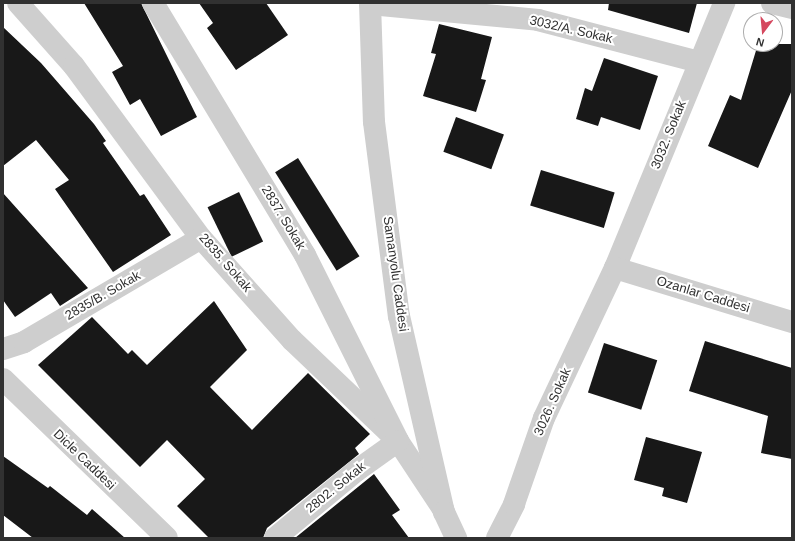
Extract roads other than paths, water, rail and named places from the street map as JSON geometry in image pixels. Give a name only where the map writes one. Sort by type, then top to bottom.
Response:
[{"type":"street","name":"2835. Sokak","points":[[18,3],[74,66],[201,238],[292,340],[398,441],[444,512]]},
{"type":"street","name":"2837. Sokak","points":[[153,3],[305,255],[398,441]]},
{"type":"street","name":"3032. Sokak","points":[[615,268],[724,3]]},
{"type":"street","points":[[772,3],[792,8]]},
{"type":"street","name":"3032/A. Sokak","points":[[370,4],[538,20],[699,62]]},
{"type":"street","name":"Samanyolu Caddesi","points":[[370,4],[374,122],[400,316],[444,512],[456,538]]},
{"type":"street","name":"2835/B. Sokak","points":[[3,349],[24,342],[201,238]]},
{"type":"street","name":"Ozanlar Caddesi","points":[[615,268],[792,322]]},
{"type":"street","name":"3026. Sokak","points":[[497,538],[514,504],[544,418],[615,268]]},
{"type":"street","name":"Dicle Caddesi","points":[[3,379],[167,538]]},
{"type":"street","name":"2802. Sokak","points":[[275,538],[356,470],[398,441]]}]
